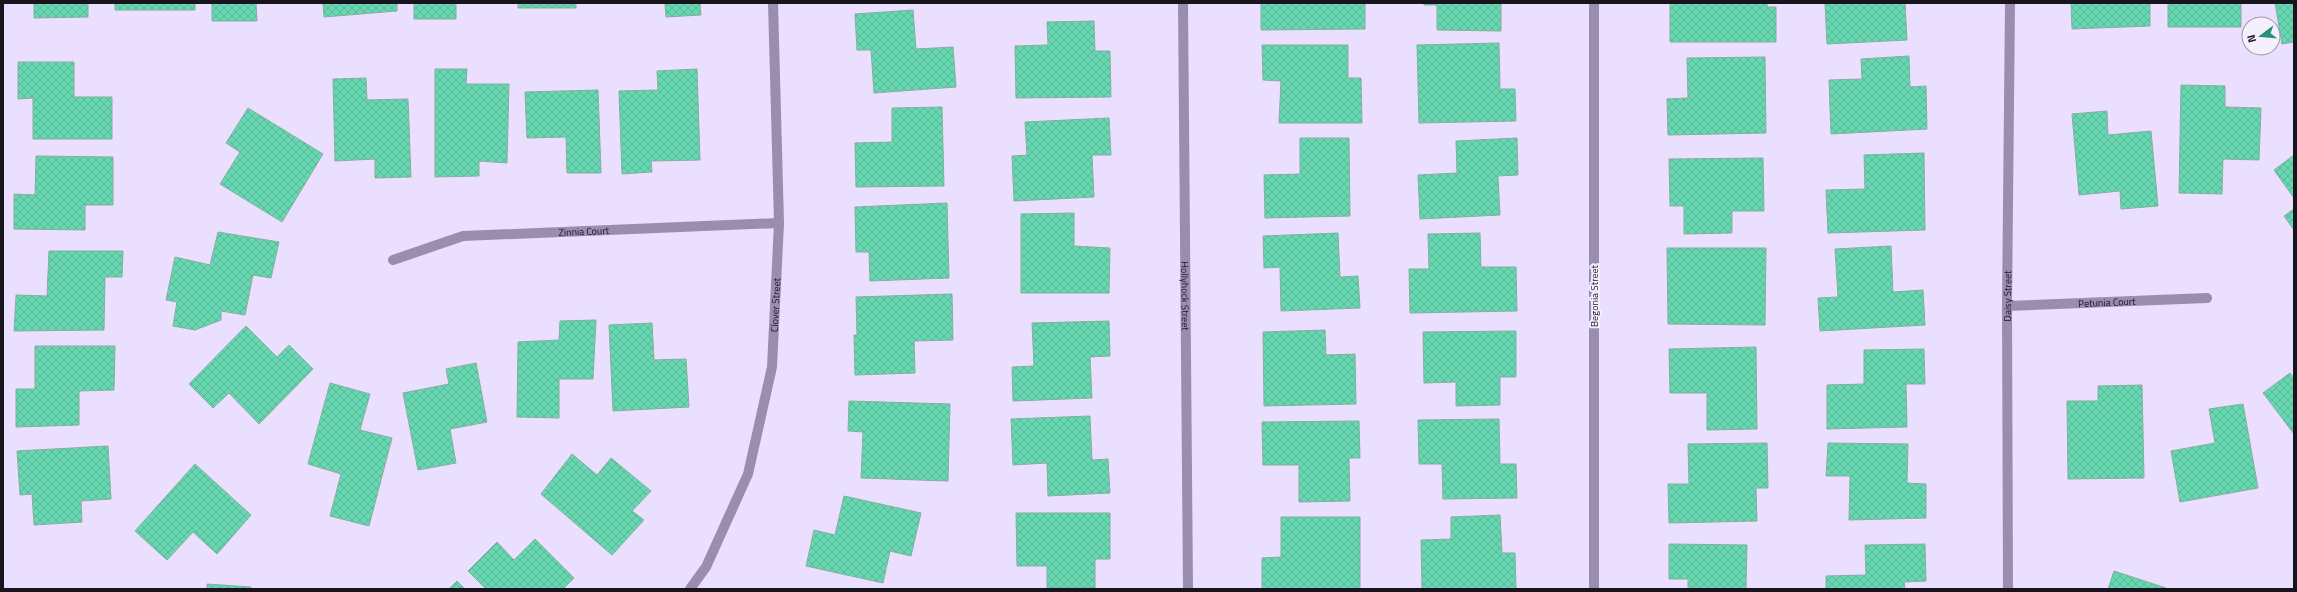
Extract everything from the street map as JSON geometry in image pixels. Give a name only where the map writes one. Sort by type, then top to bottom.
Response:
[{"type":"street","name":"Clover Street","points":[[690,589],[706,567],[748,474],[772,367],[779,223],[773,3]]},
{"type":"street","name":"Hollyhock Street","points":[[1183,3],[1188,589]]},
{"type":"street","name":"Begonia Street","points":[[1594,3],[1594,589]]},
{"type":"street","name":"Daisy Street","points":[[2008,589],[2007,306],[2010,3]]},
{"type":"street","name":"Zinnia Court","points":[[393,260],[463,236],[779,223]]},
{"type":"street","name":"Petunia Court","points":[[2007,306],[2208,298]]},
{"type":"building","points":[[34,3],[88,3],[88,17],[34,18]]},
{"type":"building","points":[[115,3],[195,3],[195,10],[115,10]]},
{"type":"building","points":[[212,3],[256,3],[257,21],[212,21]]},
{"type":"building","points":[[323,3],[397,3],[397,11],[324,17]]},
{"type":"building","points":[[414,3],[456,3],[456,19],[414,19]]},
{"type":"building","points":[[518,3],[576,3],[576,8],[518,8]]},
{"type":"building","points":[[665,3],[700,3],[701,15],[666,17]]},
{"type":"building","points":[[1261,3],[1365,3],[1365,29],[1261,30]]},
{"type":"building","points":[[1424,3],[1501,3],[1501,31],[1437,30],[1437,5],[1424,5]]},
{"type":"building","points":[[1670,3],[1767,3],[1767,7],[1776,7],[1776,42],[1670,42]]},
{"type":"building","points":[[1825,3],[1905,3],[1907,40],[1827,44]]},
{"type":"building","points":[[2071,3],[2150,3],[2150,26],[2072,29]]},
{"type":"building","points":[[2168,3],[2241,3],[2241,27],[2168,27]]},
{"type":"building","points":[[2275,3],[2294,3],[2294,42],[2282,44],[2281,16],[2277,16]]},
{"type":"building","points":[[913,10],[916,49],[953,47],[956,87],[874,93],[871,50],[857,50],[855,14]]},
{"type":"building","points":[[1094,21],[1095,51],[1110,51],[1111,97],[1016,98],[1015,46],[1048,45],[1047,22]]},
{"type":"building","points":[[1499,43],[1500,89],[1515,89],[1516,121],[1419,123],[1417,45]]},
{"type":"building","points":[[1262,45],[1348,45],[1348,78],[1361,78],[1362,123],[1279,123],[1281,81],[1263,80]]},
{"type":"building","points":[[1909,56],[1910,87],[1926,86],[1927,129],[1831,134],[1829,80],[1862,79],[1861,59]]},
{"type":"building","points":[[1765,57],[1766,133],[1668,135],[1667,99],[1688,98],[1687,58]]},
{"type":"building","points":[[18,62],[74,62],[74,97],[112,97],[112,139],[33,139],[33,98],[18,99]]},
{"type":"building","points":[[435,69],[467,69],[466,84],[509,84],[507,163],[479,161],[479,176],[435,177]]},
{"type":"building","points":[[697,69],[700,160],[651,161],[652,172],[622,174],[619,91],[658,90],[657,71]]},
{"type":"building","points":[[366,78],[367,100],[408,99],[411,177],[375,178],[375,159],[335,161],[333,79]]},
{"type":"building","points":[[2181,85],[2225,86],[2225,107],[2261,108],[2259,160],[2223,159],[2222,194],[2179,193]]},
{"type":"building","points":[[598,90],[601,173],[567,173],[566,137],[527,138],[525,92]]},
{"type":"building","points":[[942,107],[944,186],[856,187],[855,143],[892,142],[892,108]]},
{"type":"building","points":[[248,108],[323,154],[282,222],[220,184],[240,152],[226,143]]},
{"type":"building","points":[[2107,111],[2108,135],[2151,131],[2158,206],[2121,209],[2120,191],[2079,195],[2072,114]]},
{"type":"building","points":[[1109,118],[1111,155],[1092,155],[1094,197],[1014,201],[1012,156],[1027,155],[1025,122]]},
{"type":"building","points":[[1300,138],[1349,138],[1350,216],[1265,218],[1264,175],[1300,174]]},
{"type":"building","points":[[1517,138],[1518,175],[1498,176],[1500,215],[1420,219],[1418,175],[1457,173],[1456,141]]},
{"type":"building","points":[[1924,153],[1925,230],[1828,233],[1826,190],[1865,189],[1864,155]]},
{"type":"building","points":[[2294,155],[2294,198],[2274,170]]},
{"type":"building","points":[[36,156],[113,157],[113,205],[85,205],[85,230],[14,229],[14,194],[35,195]]},
{"type":"building","points":[[1763,158],[1764,211],[1732,211],[1732,233],[1684,234],[1684,206],[1670,206],[1669,159]]},
{"type":"building","points":[[947,203],[949,278],[870,281],[869,252],[856,252],[855,207]]},
{"type":"building","points":[[2294,209],[2294,230],[2284,216]]},
{"type":"building","points":[[1074,213],[1074,246],[1110,248],[1109,293],[1021,293],[1021,214]]},
{"type":"building","points":[[218,232],[279,242],[271,278],[253,275],[245,315],[221,311],[221,320],[195,330],[173,326],[177,302],[166,300],[175,257],[210,265]]},
{"type":"building","points":[[1338,233],[1340,277],[1358,276],[1360,308],[1281,311],[1280,267],[1264,268],[1263,236]]},
{"type":"building","points":[[1480,233],[1481,267],[1516,267],[1517,311],[1410,313],[1409,269],[1429,269],[1428,234]]},
{"type":"building","points":[[1891,246],[1893,292],[1923,290],[1925,325],[1820,331],[1818,298],[1838,297],[1835,249]]},
{"type":"building","points":[[1667,248],[1766,248],[1765,325],[1668,324]]},
{"type":"building","points":[[49,251],[123,251],[122,277],[105,277],[104,330],[14,331],[16,295],[47,296]]},
{"type":"building","points":[[952,294],[953,340],[914,341],[915,373],[855,375],[854,335],[857,335],[856,297]]},
{"type":"building","points":[[596,320],[593,379],[559,379],[559,418],[517,417],[518,342],[559,340],[560,321]]},
{"type":"building","points":[[1109,321],[1110,356],[1090,357],[1092,398],[1013,401],[1012,367],[1034,366],[1032,323]]},
{"type":"building","points":[[652,323],[654,360],[686,359],[689,407],[613,411],[609,325]]},
{"type":"building","points":[[246,326],[277,357],[289,345],[313,369],[259,424],[229,393],[213,408],[189,384]]},
{"type":"building","points":[[1325,330],[1326,355],[1355,354],[1356,404],[1264,406],[1263,332]]},
{"type":"building","points":[[1516,331],[1516,377],[1500,377],[1500,405],[1456,406],[1456,382],[1424,383],[1423,332]]},
{"type":"building","points":[[35,346],[115,346],[114,390],[79,391],[79,425],[16,427],[16,389],[35,389]]},
{"type":"building","points":[[1756,347],[1757,429],[1707,430],[1707,393],[1670,393],[1669,349]]},
{"type":"building","points":[[1924,349],[1925,384],[1906,384],[1907,427],[1827,429],[1827,385],[1864,384],[1864,350]]},
{"type":"building","points":[[476,363],[487,422],[450,429],[456,463],[418,470],[403,393],[449,384],[446,369]]},
{"type":"building","points":[[2290,373],[2294,378],[2294,434],[2263,393]]},
{"type":"building","points":[[330,383],[370,394],[360,430],[392,438],[369,526],[330,516],[341,474],[308,464]]},
{"type":"building","points":[[2142,385],[2144,478],[2068,479],[2067,401],[2098,401],[2098,386]]},
{"type":"building","points":[[849,401],[950,404],[948,481],[861,478],[863,432],[848,431]]},
{"type":"building","points":[[2243,404],[2258,488],[2180,502],[2171,451],[2215,443],[2209,409]]},
{"type":"building","points":[[1090,416],[1092,460],[1108,459],[1110,493],[1048,496],[1047,463],[1013,465],[1011,419]]},
{"type":"building","points":[[1499,419],[1500,464],[1516,464],[1517,498],[1443,499],[1442,464],[1419,464],[1418,420]]},
{"type":"building","points":[[1359,421],[1360,458],[1349,458],[1350,501],[1299,502],[1299,465],[1263,465],[1262,422]]},
{"type":"building","points":[[1767,443],[1768,488],[1756,488],[1757,521],[1669,523],[1668,484],[1689,484],[1688,444]]},
{"type":"building","points":[[1828,443],[1908,444],[1907,483],[1926,484],[1926,518],[1849,520],[1850,476],[1826,476]]},
{"type":"building","points":[[108,446],[111,499],[81,501],[82,522],[34,525],[32,494],[20,495],[17,451]]},
{"type":"building","points":[[572,454],[597,475],[611,458],[651,491],[632,511],[644,520],[612,555],[541,494]]},
{"type":"building","points":[[195,464],[251,515],[217,554],[193,532],[167,560],[135,531]]},
{"type":"building","points":[[844,496],[921,513],[911,556],[890,551],[883,583],[806,566],[814,530],[835,535]]},
{"type":"building","points":[[1016,513],[1110,513],[1110,559],[1095,559],[1095,588],[1047,588],[1047,566],[1017,566]]},
{"type":"building","points":[[1500,515],[1502,553],[1515,553],[1516,589],[1422,589],[1421,540],[1451,539],[1451,517]]},
{"type":"building","points":[[1281,517],[1360,517],[1360,589],[1262,589],[1262,558],[1281,557]]},
{"type":"building","points":[[535,539],[574,578],[563,589],[486,589],[468,571],[497,542],[514,560]]},
{"type":"building","points":[[1669,544],[1747,545],[1746,589],[1688,589],[1688,579],[1669,579]]},
{"type":"building","points":[[1925,544],[1926,581],[1904,582],[1905,589],[1826,589],[1826,576],[1866,575],[1865,545]]},
{"type":"building","points":[[2114,571],[2166,588],[2108,589]]},
{"type":"building","points":[[457,581],[465,589],[449,589]]},
{"type":"building","points":[[207,584],[251,587],[251,589],[207,589]]}]
